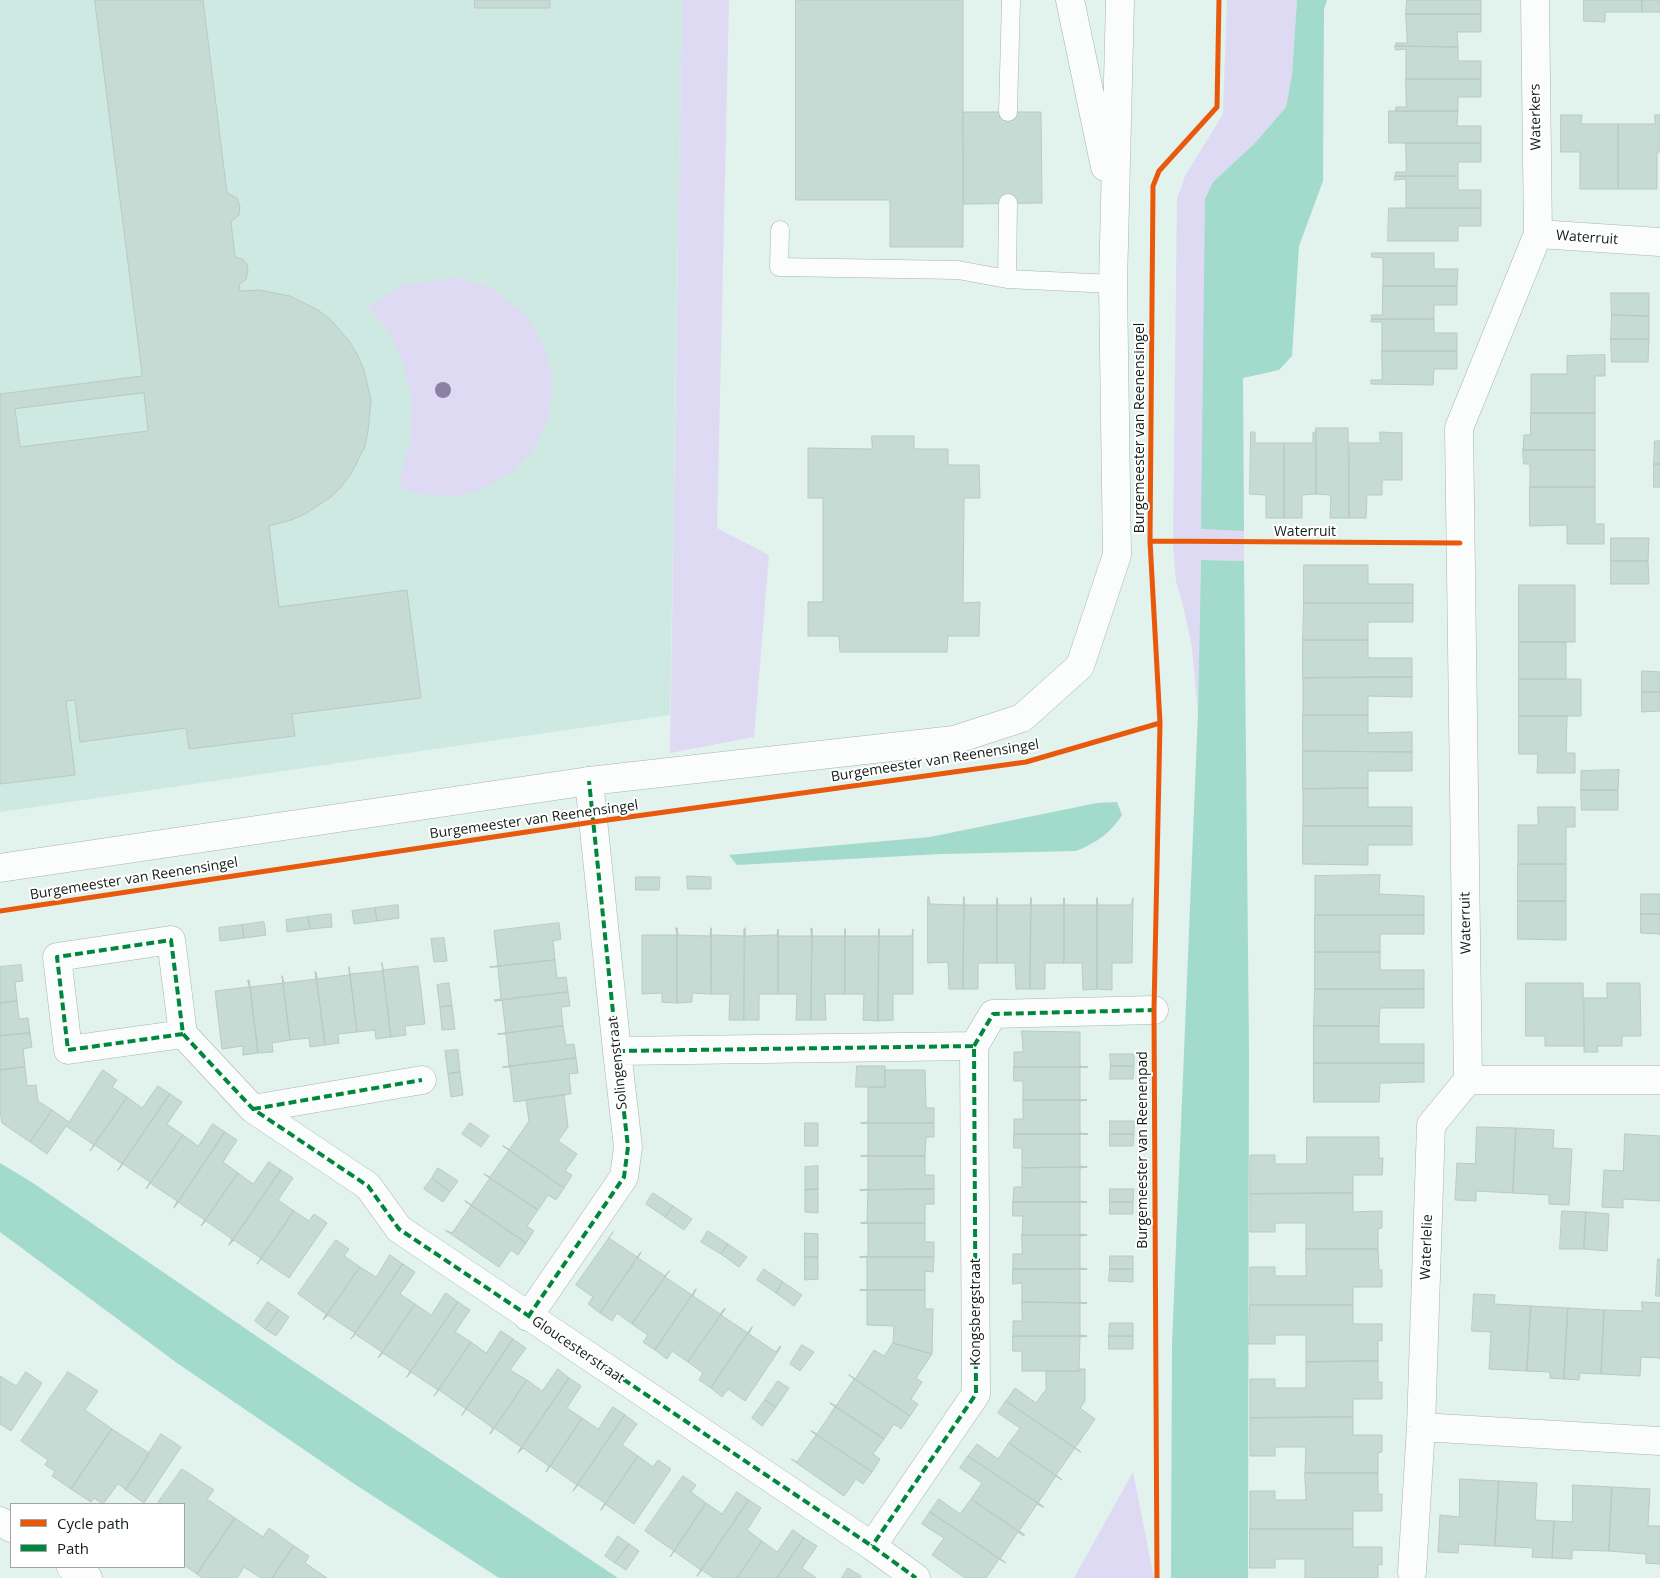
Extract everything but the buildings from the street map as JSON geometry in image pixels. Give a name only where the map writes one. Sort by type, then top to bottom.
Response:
[{"type":"street","name":"Burgemeester van Reenensingel","points":[[1070,0],[1115,210]]},
{"type":"street","name":"Burgemeester van Reenensingel","points":[[0,868],[590,781],[954,740],[1022,718],[1080,666],[1117,555],[1113,284],[1120,0]]},
{"type":"street","name":"Waterkers","points":[[1534,0],[1538,234]]},
{"type":"street","name":"Waterruit","points":[[1468,1080],[1459,428],[1538,234],[1660,242]]},
{"type":"street","name":"Solingenstraat","points":[[528,1317],[624,1177],[628,1147],[590,781]]},
{"type":"street","points":[[171,940],[183,1034],[68,1050],[56,957],[171,940]]},
{"type":"street","points":[[617,1051],[974,1046],[994,1014],[1154,1010]]},
{"type":"street","name":"Gloucesterstraat","points":[[183,1034],[253,1109],[368,1186],[399,1229],[872,1546],[916,1578]]},
{"type":"street","name":"Kongsbergstraat","points":[[872,1546],[976,1394],[974,1046]]},
{"type":"street","points":[[253,1109],[422,1080]]},
{"type":"street","points":[[1468,1080],[1660,1080]]},
{"type":"street","name":"Waterlelie","points":[[1412,1572],[1421,1427],[1431,1125],[1468,1080]]},
{"type":"street","points":[[1421,1427],[1660,1441]]},
{"type":"street","points":[[73,1568],[88,1578]]},
{"type":"lane","points":[[1008,112],[1011,0]]},
{"type":"lane","points":[[1008,203],[1008,279]]},
{"type":"lane","points":[[780,230],[779,267],[958,270],[1008,279],[1113,284]]},
{"type":"shaded area","points":[[0,0],[682,0],[670,715],[0,812]]},
{"type":"shaded area","points":[[682,0],[729,0],[717,528],[769,555],[754,737],[670,753]]},
{"type":"shaded area","points":[[1227,0],[1297,0],[1292,75],[1286,107],[1255,143],[1213,182],[1201,529],[1244,531],[1244,561],[1201,560],[1198,713],[1192,648],[1176,581],[1173,546],[1177,199],[1185,176],[1223,114]]},
{"type":"shaded area","points":[[1297,0],[1327,0],[1324,9],[1323,181],[1299,246],[1292,356],[1279,370],[1243,378],[1244,531],[1201,529],[1205,199],[1213,182],[1255,143],[1286,107],[1292,75]]},
{"type":"shaded area","points":[[455,277],[491,288],[525,314],[545,346],[552,375],[550,413],[535,448],[512,472],[478,491],[456,496],[419,494],[398,487],[410,439],[412,399],[402,361],[390,333],[368,307],[400,286]]},
{"type":"shaded area","points":[[1201,560],[1244,561],[1249,1049],[1248,1578],[1171,1578],[1172,1343],[1198,713]]},
{"type":"shaded area","points":[[1117,802],[1122,815],[1113,827],[1090,845],[1076,851],[941,854],[737,865],[729,855],[930,837],[1097,803]]},
{"type":"shaded area","points":[[0,1163],[33,1183],[287,1357],[618,1578],[499,1578],[350,1481],[177,1363],[0,1232]]},
{"type":"shaded area","points":[[1133,1472],[1154,1578],[1074,1578]]},
{"type":"marked path","points":[[528,1317],[624,1177],[628,1147],[589,781]]},
{"type":"marked path","points":[[183,1034],[68,1050],[57,957],[171,940],[183,1034],[253,1109],[368,1186],[399,1229],[872,1546],[916,1578]]},
{"type":"marked path","points":[[974,1046],[993,1014],[1154,1010]]},
{"type":"marked path","points":[[617,1051],[974,1046],[976,1394],[872,1546]]},
{"type":"marked path","points":[[253,1109],[422,1080]]},
{"type":"cycle path","points":[[0,911],[593,822],[1026,762],[1160,723],[1150,541],[1153,186],[1159,171],[1217,107],[1219,0]]},
{"type":"cycle path","points":[[1150,541],[1460,543]]},
{"type":"cycle path","name":"Burgemeester van Reenenpad","points":[[1157,1578],[1154,1010],[1160,723]]}]
